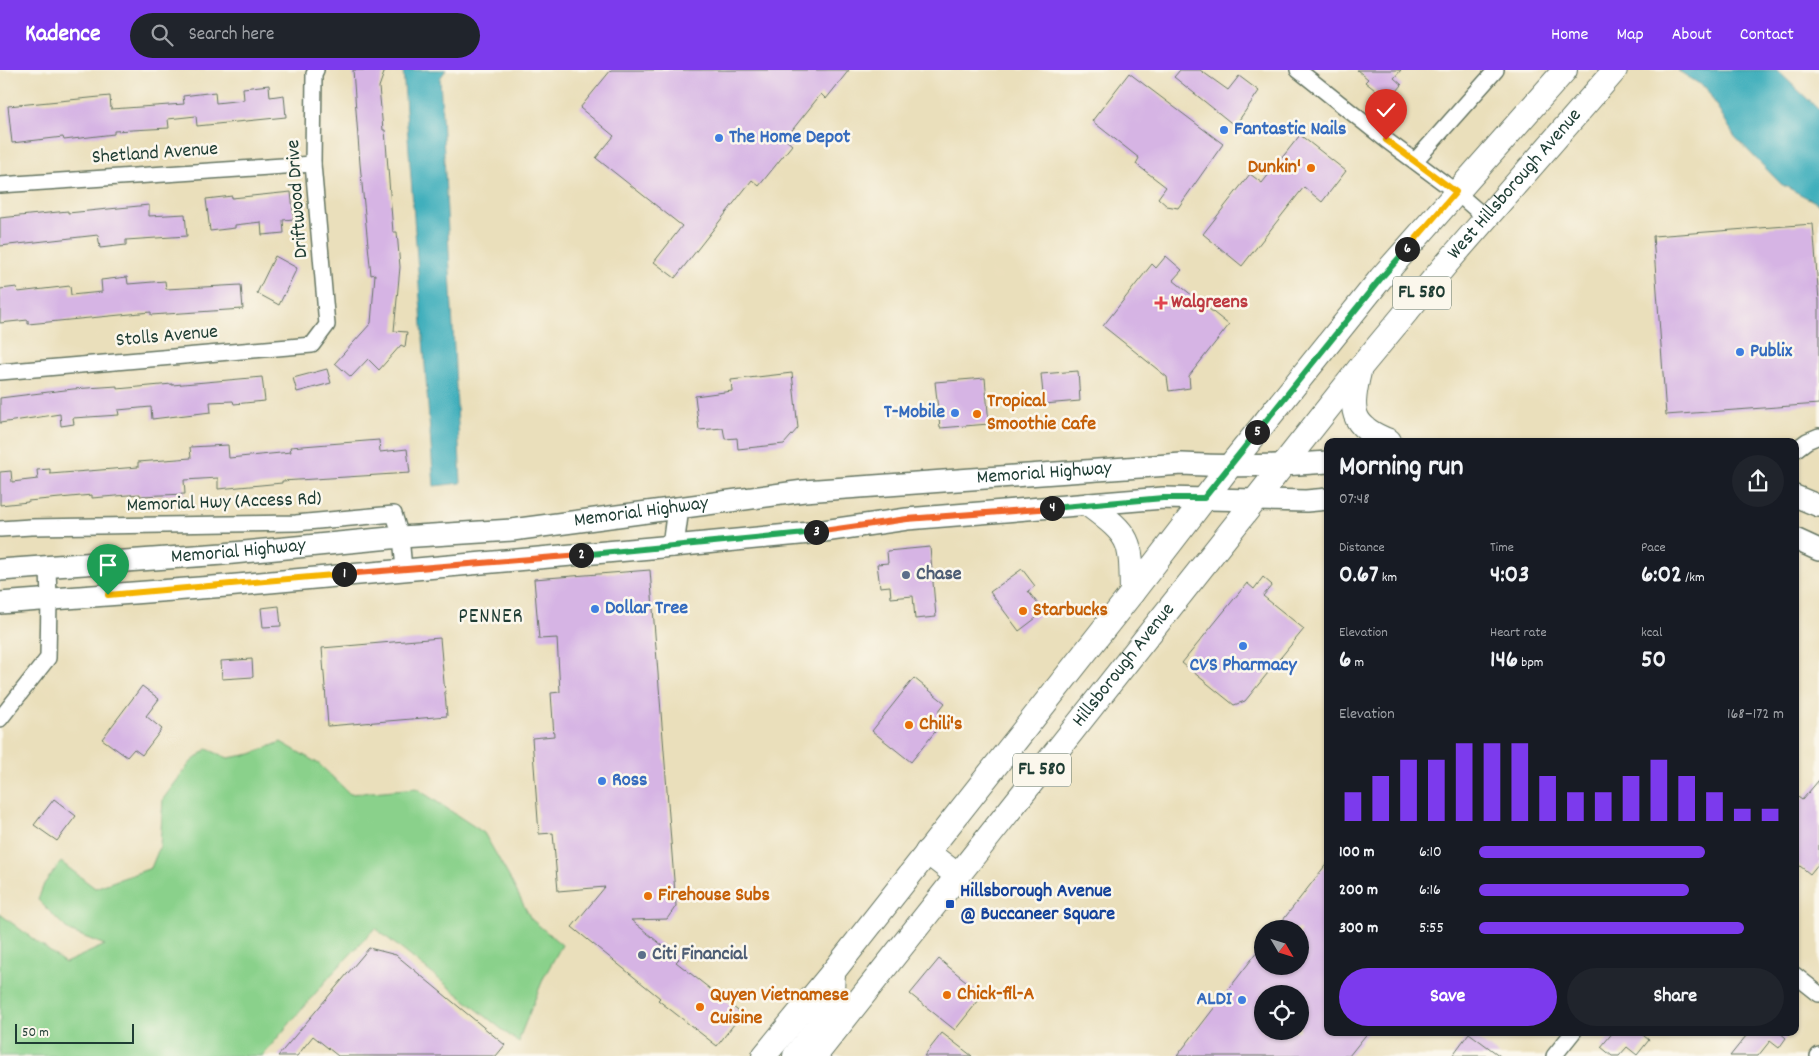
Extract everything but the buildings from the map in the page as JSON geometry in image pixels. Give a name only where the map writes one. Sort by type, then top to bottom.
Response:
[{"type":"main road","name":"West Hillsborough Avenue","points":[[1229,467],[1381,278],[1565,70]]},
{"type":"main road","name":"West Hillsborough Avenue","points":[[1359,369],[1447,263],[1615,70]]},
{"type":"main road","name":"Hillsborough Avenue","points":[[812,1055],[958,876],[1359,369]]},
{"type":"main road","points":[[1359,369],[1353,397],[1354,410],[1358,422],[1381,438]]},
{"type":"main road","name":"Memorial Highway","points":[[0,570],[48,568],[401,537],[512,530],[804,491],[1182,464],[1229,467],[1283,466],[1324,462]]},
{"type":"main road","name":"Hillsborough Avenue","points":[[764,1056],[833,972],[1229,467]]},
{"type":"main road","name":"Memorial Highway","points":[[0,603],[226,586],[674,546],[810,533],[907,519],[1163,498],[1306,501],[1324,499]]},
{"type":"main road","points":[[1799,498],[1819,506]]},
{"type":"main road","points":[[1089,505],[1115,524],[1127,540],[1132,558],[1132,593]]},
{"type":"main road","points":[[674,546],[678,508]]},
{"type":"main road","points":[[1799,541],[1819,550]]},
{"type":"main road","points":[[927,852],[958,876]]},
{"type":"main road","points":[[812,1055],[831,1010],[833,972]]},
{"type":"street","name":"Driftwood Drive","points":[[316,70],[313,164],[327,325]]},
{"type":"street","points":[[1298,70],[1386,140],[1456,192],[1487,219]]},
{"type":"street","points":[[1415,160],[1496,70]]},
{"type":"street","name":"Shetland Avenue","points":[[0,185],[313,164]]},
{"type":"street","name":"Stolls Avenue","points":[[0,372],[312,345],[327,325]]},
{"type":"street","points":[[1799,447],[1819,436]]},
{"type":"street","name":"Memorial Hwy (Access Rd)","points":[[0,529],[296,523],[394,514],[401,537],[404,569]]},
{"type":"street","points":[[0,719],[48,658],[48,568]]},
{"type":"street","points":[[1799,977],[1819,994]]},
{"type":"street","points":[[1554,1056],[1570,1036]]},
{"type":"green space","points":[[281,742],[319,764],[350,794],[416,788],[484,833],[531,919],[562,945],[544,977],[520,1036],[519,1043],[375,928],[331,975],[262,1056],[0,1056],[0,914],[65,963],[105,945],[69,931],[38,900],[44,884],[61,862],[95,888],[151,868],[160,846],[163,799],[190,763],[207,749],[228,758],[251,754]]},
{"type":"water","points":[[403,70],[446,70],[440,78],[461,483],[434,486]]},
{"type":"water","points":[[1677,70],[1777,70],[1819,110],[1819,204],[1781,184],[1735,137],[1706,88]]},
{"type":"place","name":"Fantastic Nails","points":[[1224,130]]},
{"type":"place","name":"The Home Depot","points":[[719,138]]},
{"type":"place","name":"Dunkin'","points":[[1311,168]]},
{"type":"place","name":"Walgreens","points":[[1161,303]]},
{"type":"place","name":"Publix","points":[[1740,352]]},
{"type":"place","name":"T-Mobile","points":[[955,413]]},
{"type":"place","name":"Tropical Smoothie Cafe","points":[[977,414]]},
{"type":"place","name":"Chase","points":[[906,575]]},
{"type":"place","name":"Dollar Tree","points":[[595,609]]},
{"type":"place","name":"Starbucks","points":[[1023,611]]},
{"type":"place","name":"CVS Pharmacy","points":[[1243,646]]},
{"type":"place","name":"Chili's","points":[[909,725]]},
{"type":"place","name":"Ross","points":[[602,781]]},
{"type":"place","name":"Firehouse Subs","points":[[648,896]]},
{"type":"place","name":"Hillsborough Avenue @ Buccaneer Square","points":[[950,904]]},
{"type":"place","name":"Citi Financial","points":[[642,955]]},
{"type":"place","name":"Chick-fil-A","points":[[947,995]]},
{"type":"place","name":"ALDI","points":[[1242,1000]]},
{"type":"place","name":"Quyen Vietnamese Cuisine","points":[[700,1007]]},
{"type":"district","name":"PENNER","points":[[491,618]]},
{"type":"route","points":[[108,595],[674,546],[810,533],[907,519],[1163,498],[1204,498],[1381,278],[1456,192],[1386,140]]}]
